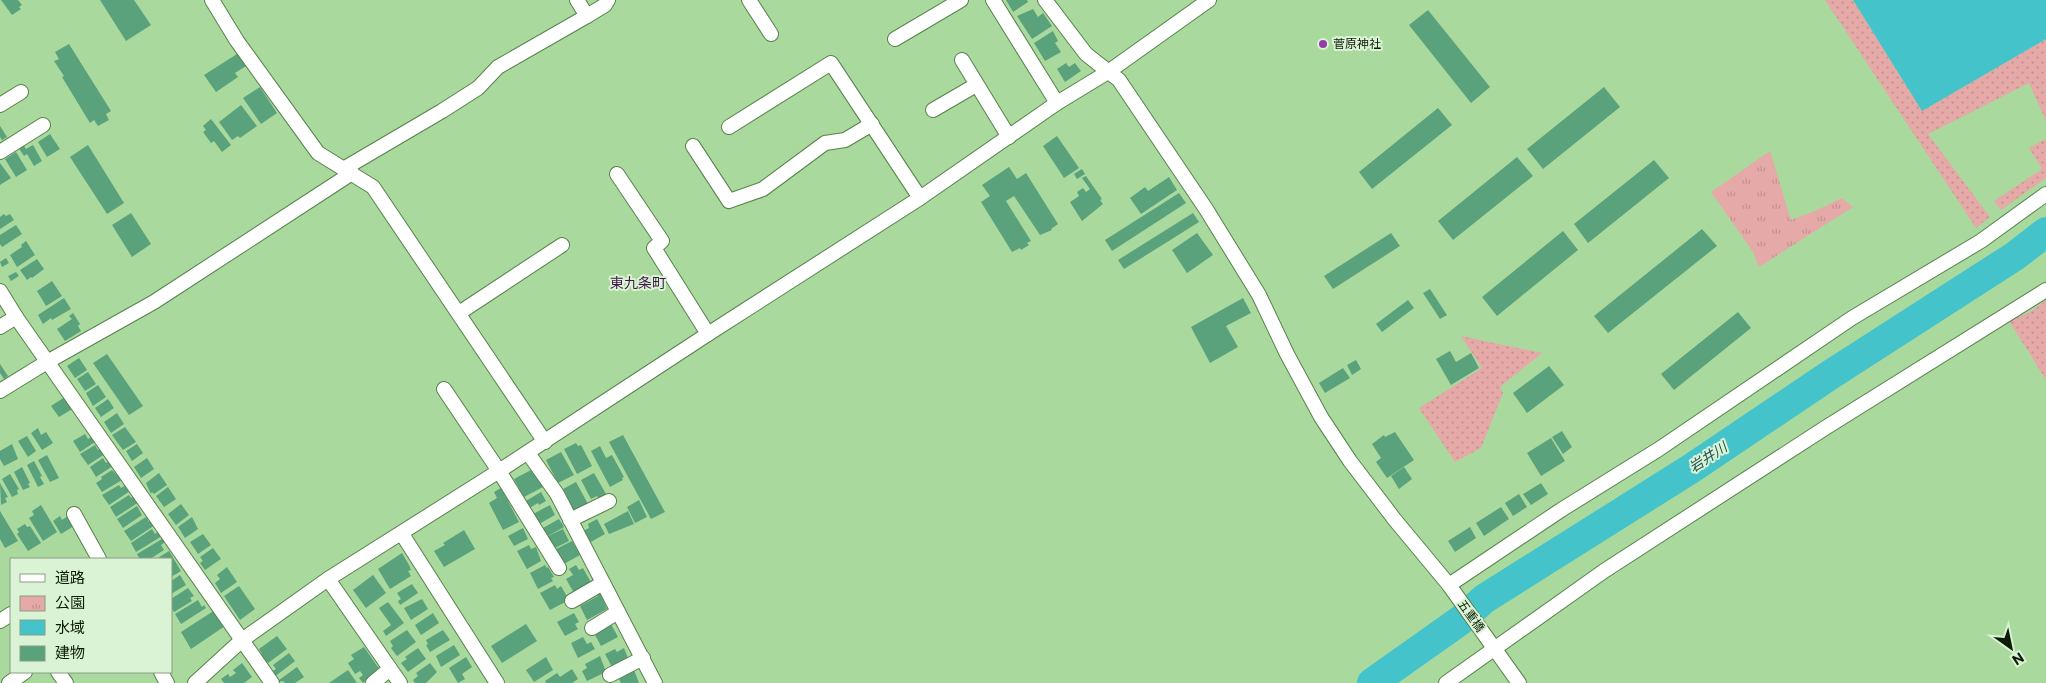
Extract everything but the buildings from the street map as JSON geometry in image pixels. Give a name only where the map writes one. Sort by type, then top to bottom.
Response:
[{"type":"street","points":[[212,0],[237,41],[318,153],[373,187],[545,442]]},
{"type":"street","points":[[577,0],[587,16]]},
{"type":"street","points":[[0,391],[47,362],[154,302],[349,171],[478,88],[498,67],[587,16],[605,5],[608,0]]},
{"type":"street","points":[[749,0],[771,34]]},
{"type":"street","points":[[895,39],[961,0]]},
{"type":"street","points":[[993,0],[1057,103]]},
{"type":"street","name":"五重橋","points":[[1046,0],[1086,54],[1119,80],[1206,209],[1259,295],[1287,354],[1321,417],[1350,462],[1451,589],[1519,683]]},
{"type":"street","points":[[195,683],[242,640],[328,579],[528,453],[708,334],[920,198],[1057,103],[1108,72],[1210,0]]},
{"type":"street","points":[[962,60],[1009,137]]},
{"type":"street","points":[[729,127],[831,63],[920,198]]},
{"type":"street","points":[[933,110],[976,85]]},
{"type":"street","points":[[0,105],[21,92]]},
{"type":"street","points":[[693,146],[729,201],[763,189],[825,143],[845,140],[872,124]]},
{"type":"street","points":[[0,152],[43,125]]},
{"type":"street","points":[[617,174],[662,242],[654,248],[708,334]]},
{"type":"street","points":[[1451,589],[1561,510],[1659,449],[1852,318],[1981,241],[2046,194]]},
{"type":"street","points":[[459,313],[562,245]]},
{"type":"street","points":[[1446,683],[1491,644],[1824,428],[2046,290]]},
{"type":"street","points":[[0,291],[47,362],[272,683]]},
{"type":"street","points":[[0,327],[16,317]]},
{"type":"street","points":[[444,389],[500,471],[559,568]]},
{"type":"street","points":[[528,453],[557,494],[655,683]]},
{"type":"street","points":[[570,520],[609,501]]},
{"type":"street","points":[[74,514],[98,558]]},
{"type":"street","points":[[402,534],[497,683]]},
{"type":"street","points":[[328,579],[400,683]]},
{"type":"street","points":[[572,601],[603,583]]},
{"type":"street","points":[[592,628],[618,612]]},
{"type":"street","points":[[610,675],[643,658]]},
{"type":"street","points":[[373,683],[390,669]]},
{"type":"street","points":[[9,683],[24,673]]},
{"type":"green space","points":[[1825,0],[1853,0],[1922,111],[2046,39],[2046,121],[2029,83],[1928,134],[1990,217],[1976,228]]},
{"type":"green space","points":[[2046,139],[2046,178],[2001,210],[1994,201],[2042,169],[2029,148]]},
{"type":"green space","points":[[1770,151],[1791,220],[1842,198],[1853,207],[1759,267],[1753,252],[1711,192]]},
{"type":"green space","points":[[2046,300],[2046,380],[2009,321],[2032,311]]},
{"type":"green space","points":[[1461,336],[1542,353],[1500,387],[1503,393],[1481,448],[1455,462],[1419,408],[1482,368]]},
{"type":"water","points":[[1853,0],[2046,0],[2046,39],[1922,111]]},
{"type":"waterway","name":"岩井川","points":[[1372,683],[1461,620],[1484,599],[1692,468],[1830,375],[2015,256],[2046,232]]},
{"type":"place","name":"菅原神社","points":[[1323,44]]},
{"type":"district","name":"東九条町","points":[[638,283]]}]
